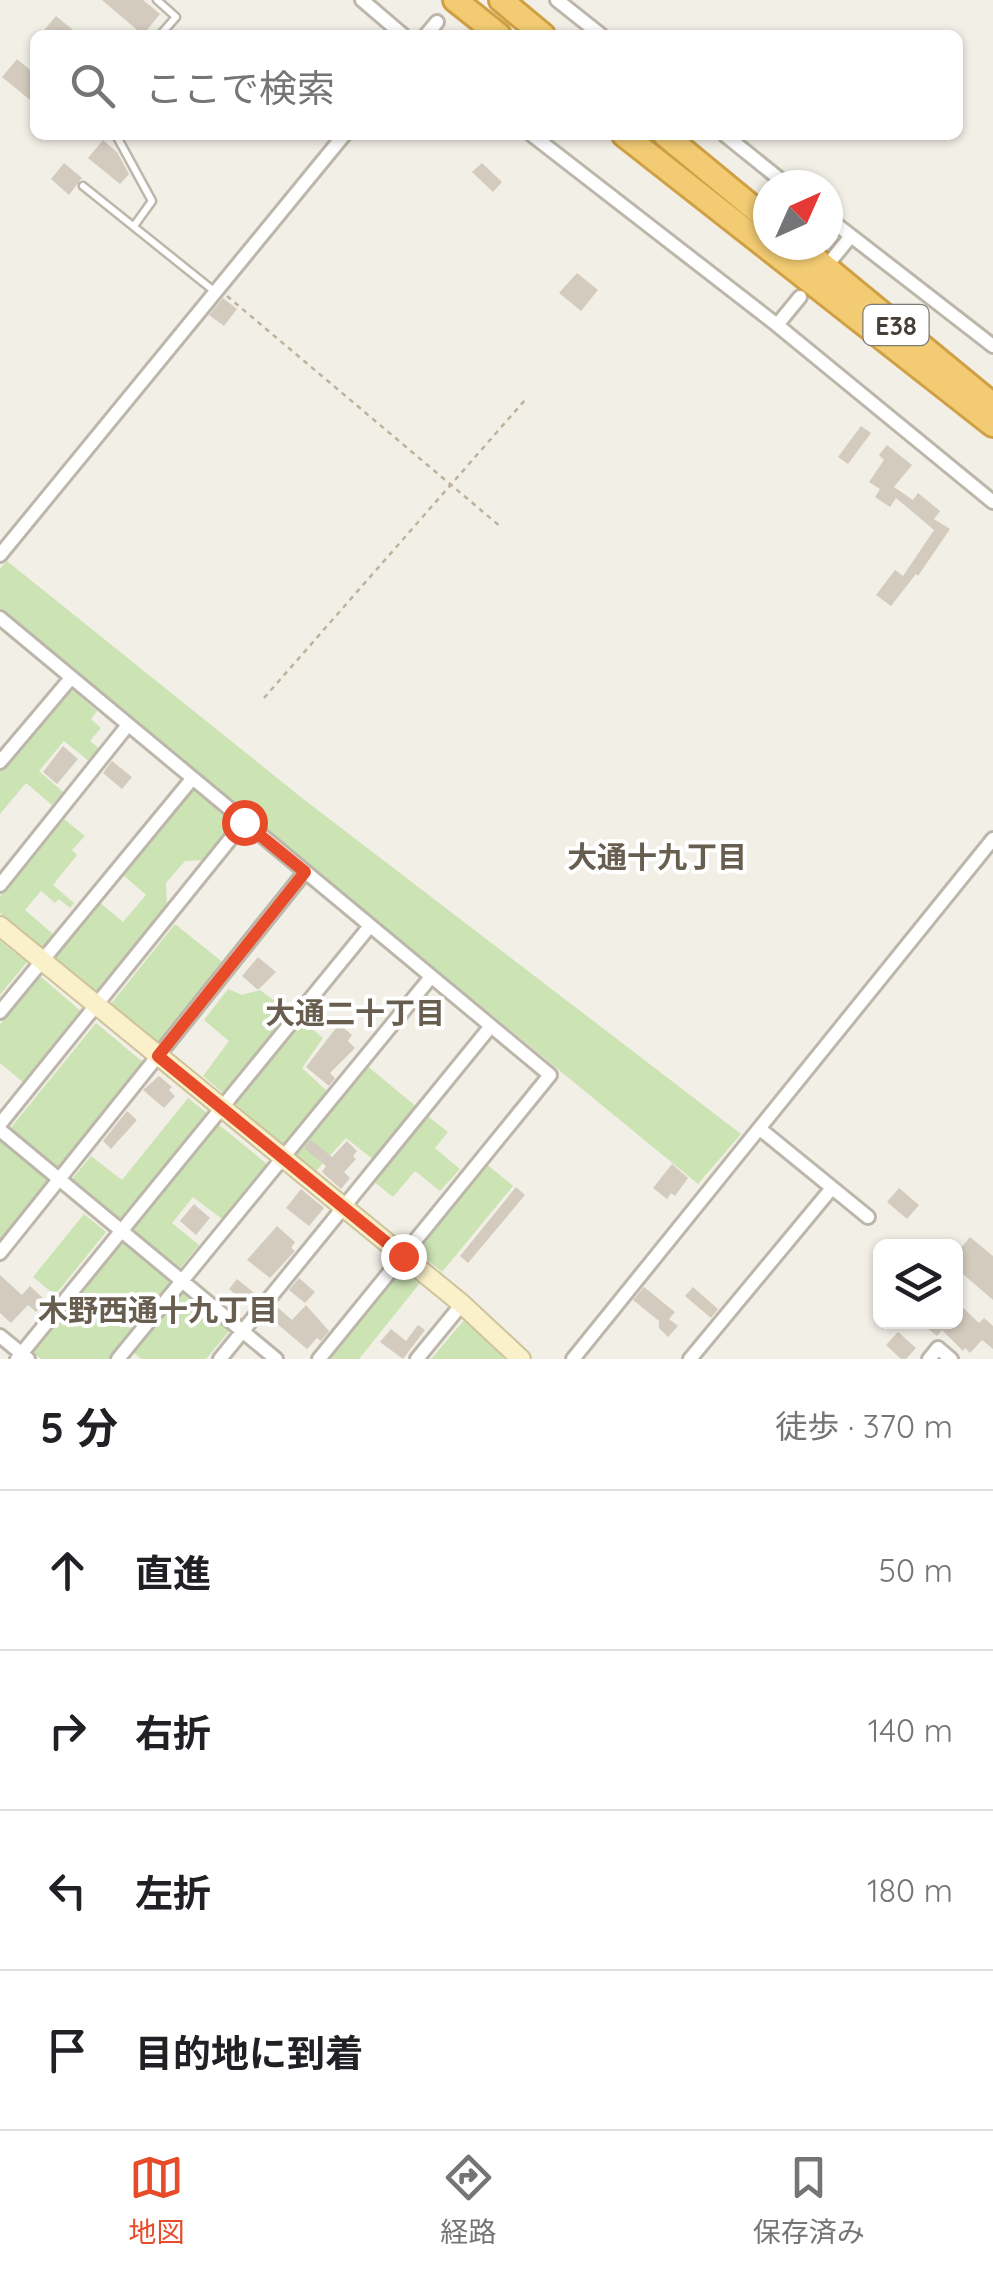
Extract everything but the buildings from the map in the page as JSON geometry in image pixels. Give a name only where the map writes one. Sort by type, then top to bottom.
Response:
[{"type":"highway","points":[[456,0],[493,30]]},
{"type":"highway","points":[[501,0],[537,30]]},
{"type":"highway","name":"E38","points":[[630,140],[993,425]]},
{"type":"highway","points":[[671,140],[753,208]]},
{"type":"highway","name":"E38","points":[[817,260],[993,405]]},
{"type":"street","points":[[362,0],[397,30]]},
{"type":"street","points":[[557,0],[594,30]]},
{"type":"street","points":[[430,30],[437,22]]},
{"type":"street","points":[[0,554],[340,140]]},
{"type":"street","points":[[538,140],[777,324],[993,502]]},
{"type":"street","points":[[731,140],[769,170]]},
{"type":"street","points":[[843,229],[993,346]]},
{"type":"street","points":[[843,246],[852,236]]},
{"type":"street","points":[[777,324],[800,297]]},
{"type":"street","points":[[0,618],[550,1075],[319,1359]]},
{"type":"street","points":[[0,762],[71,678]]},
{"type":"street","points":[[0,885],[128,726]]},
{"type":"street","points":[[0,1012],[192,779]]},
{"type":"street","points":[[244,822],[0,1127],[276,1359]]},
{"type":"street","points":[[573,1359],[993,839]]},
{"type":"street","points":[[0,1253],[305,872]]},
{"type":"street","points":[[0,926],[462,1304],[519,1358]]},
{"type":"street","points":[[0,1336],[22,1357],[370,926]]},
{"type":"street","points":[[118,1359],[432,976]]},
{"type":"street","points":[[220,1359],[491,1026]]},
{"type":"street","points":[[760,1129],[868,1217]]},
{"type":"street","points":[[690,1359],[832,1188]]},
{"type":"street","points":[[417,1359],[462,1304]]},
{"type":"street","points":[[929,1359],[938,1348],[951,1359]]},
{"type":"lane","points":[[157,0],[176,17],[164,30]]},
{"type":"lane","points":[[119,140],[152,201],[134,226]]},
{"type":"lane","points":[[84,186],[217,290]]},
{"type":"path","points":[[217,290],[502,527]]},
{"type":"path","points":[[264,698],[525,400]]},
{"type":"green space","points":[[7,561],[302,798],[741,1134],[698,1184],[0,612],[0,569]]},
{"type":"green space","points":[[69,687],[97,711],[91,719],[101,728],[90,741],[101,750],[90,762],[64,741],[39,771],[63,792],[52,805],[26,783],[0,814],[0,770]]},
{"type":"green space","points":[[193,786],[238,824],[208,860],[185,861],[166,883],[167,908],[98,994],[53,957],[98,901],[123,922],[146,895],[121,873]]},
{"type":"green space","points":[[64,819],[85,836],[72,850],[77,855],[53,885],[74,903],[70,908],[59,899],[55,903],[41,891],[25,910],[54,935],[43,949],[0,913],[0,896]]},
{"type":"green space","points":[[175,924],[225,964],[159,1045],[110,1005]]},
{"type":"green space","points":[[0,941],[27,962],[0,995]]},
{"type":"green space","points":[[40,976],[83,1013],[24,1083],[0,1063],[0,1024]]},
{"type":"green space","points":[[228,989],[242,995],[260,990],[290,1012],[223,1093],[203,1076],[229,1041],[204,1020]]},
{"type":"green space","points":[[302,1020],[323,1038],[302,1068],[329,1093],[285,1149],[232,1105]]},
{"type":"green space","points":[[96,1023],[144,1063],[57,1169],[9,1130]]},
{"type":"green space","points":[[366,1065],[418,1108],[375,1161],[346,1138],[316,1171],[294,1154]]},
{"type":"green space","points":[[188,1098],[208,1114],[122,1220],[72,1179],[91,1156],[122,1180]]},
{"type":"green space","points":[[425,1114],[448,1132],[435,1148],[460,1169],[440,1191],[415,1171],[393,1197],[373,1181]]},
{"type":"green space","points":[[218,1124],[267,1164],[222,1219],[193,1197],[172,1223],[199,1245],[180,1268],[131,1229]]},
{"type":"green space","points":[[0,1140],[49,1180],[0,1240]]},
{"type":"green space","points":[[484,1162],[513,1186],[442,1272],[414,1249]]},
{"type":"green space","points":[[84,1214],[106,1232],[55,1295],[33,1277]]},
{"type":"green space","points":[[122,1238],[174,1280],[109,1359],[41,1359],[30,1350]]},
{"type":"green space","points":[[400,1267],[420,1283],[359,1359],[324,1359]]},
{"type":"green space","points":[[184,1288],[232,1328],[206,1359],[141,1359],[132,1351]]},
{"type":"green space","points":[[464,1320],[506,1355],[503,1359],[431,1359]]},
{"type":"district","name":"大通十九丁目","points":[[657,857]]},
{"type":"district","name":"大通二十丁目","points":[[355,1013]]},
{"type":"district","name":"木野西通十九丁目","points":[[158,1310]]},
{"type":"route","points":[[244,822],[305,872],[158,1056],[403,1256]]}]
